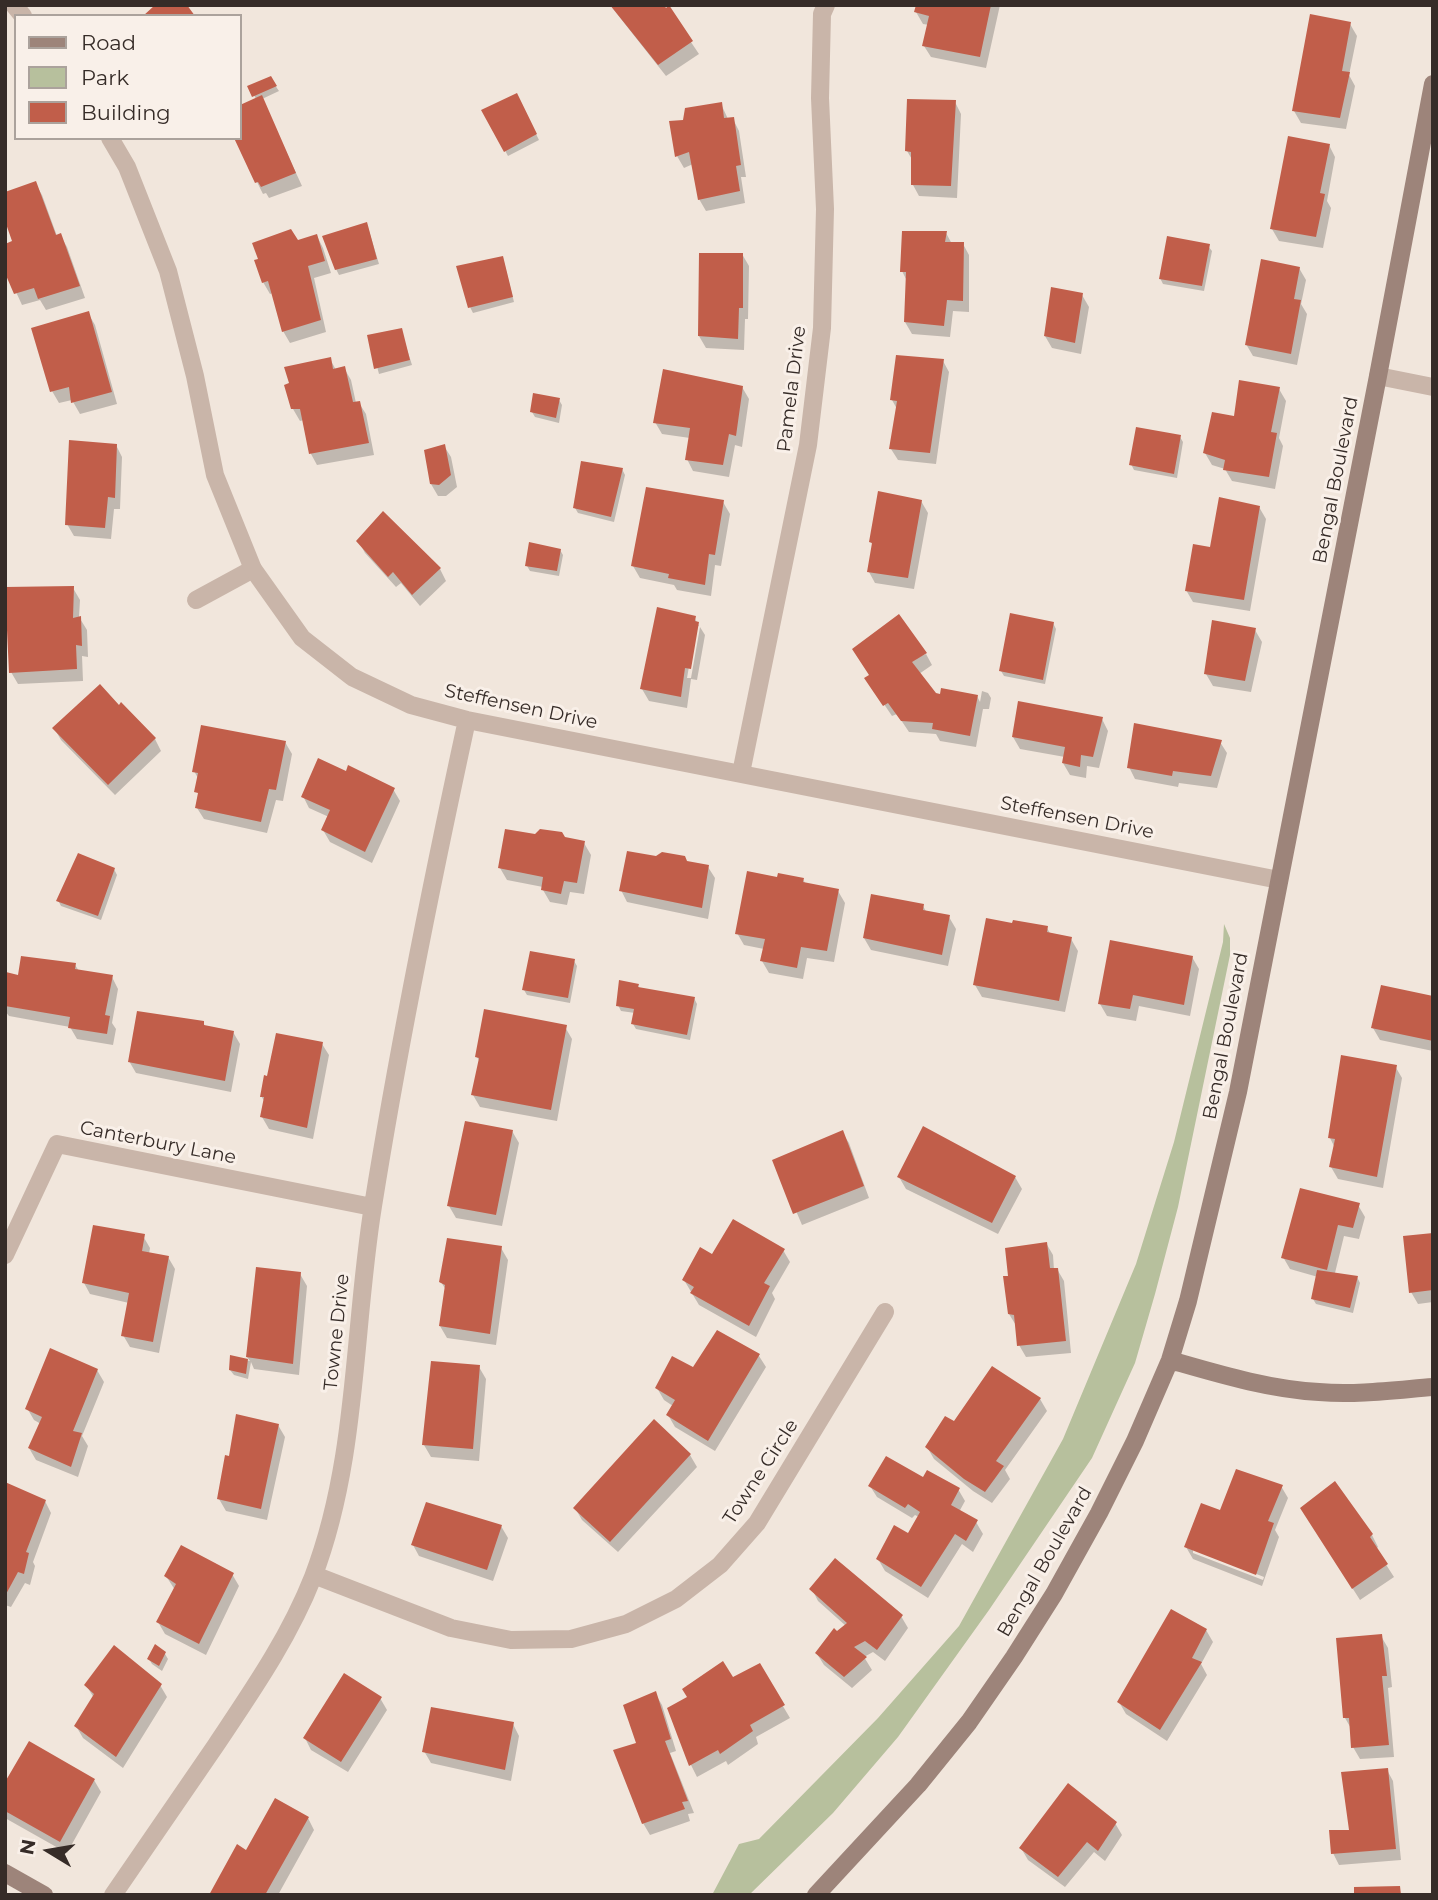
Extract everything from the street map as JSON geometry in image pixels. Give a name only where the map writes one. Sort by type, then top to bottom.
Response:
[{"type":"main road","name":"Bengal Boulevard","points":[[816,1895],[918,1785],[968,1722],[1014,1657],[1054,1594],[1099,1513],[1135,1441],[1170,1360],[1188,1301],[1238,1092],[1433,84]]},
{"type":"main road","points":[[1170,1360],[1262,1385],[1317,1392],[1363,1393],[1433,1387]]},
{"type":"main road","points":[[5,1873],[44,1895]]},
{"type":"street","name":"Pamela Drive","points":[[741,772],[808,446],[820,341],[825,209],[820,97],[820,8]]},
{"type":"street","name":"Steffensen Drive","points":[[111,140],[127,167],[168,271],[195,376],[215,475],[253,569],[302,638],[352,677],[411,705],[467,720],[1279,880]]},
{"type":"street","points":[[1378,376],[1433,387]]},
{"type":"street","points":[[196,600],[253,569]]},
{"type":"street","name":"Towne Drive","points":[[113,1895],[258,1682],[292,1625],[314,1575],[331,1518],[348,1426],[372,1207],[467,720]]},
{"type":"street","name":"Canterbury Lane","points":[[5,1255],[57,1144],[372,1207]]},
{"type":"street","name":"Towne Circle","points":[[314,1575],[451,1628],[512,1640],[571,1639],[626,1624],[676,1600],[720,1565],[757,1523],[885,1312]]},
{"type":"green space","points":[[1224,924],[1230,938],[1230,955],[1178,1207],[1135,1363],[1092,1458],[989,1610],[898,1737],[833,1813],[749,1895],[712,1895],[739,1844],[759,1839],[878,1718],[959,1626],[1063,1439],[1136,1264],[1174,1142],[1223,942]]},
{"type":"building","points":[[155,5],[187,5],[194,14],[145,14]]},
{"type":"building","points":[[610,5],[664,5],[666,8],[669,5],[693,41],[658,65]]},
{"type":"building","points":[[916,5],[991,5],[980,57],[922,46],[929,16],[914,12]]},
{"type":"building","points":[[1310,14],[1351,22],[1342,71],[1350,72],[1340,118],[1292,111]]},
{"type":"building","points":[[271,76],[277,86],[252,97],[247,86]]},
{"type":"building","points":[[517,93],[537,134],[504,152],[481,110]]},
{"type":"building","points":[[262,95],[296,173],[261,187],[258,182],[255,183],[235,140],[242,140],[242,104]]},
{"type":"building","points":[[907,99],[956,100],[951,186],[911,185],[911,152],[905,151]]},
{"type":"building","points":[[722,102],[724,118],[734,117],[741,165],[736,166],[740,191],[698,200],[689,152],[675,157],[669,121],[683,120],[685,108]]},
{"type":"building","points":[[1288,136],[1330,144],[1320,193],[1325,194],[1316,237],[1270,229]]},
{"type":"building","points":[[36,181],[56,235],[61,233],[80,286],[38,299],[34,288],[14,294],[5,273],[5,244],[12,241],[5,221],[5,192]]},
{"type":"building","points":[[367,222],[377,259],[335,270],[322,236]]},
{"type":"building","points":[[291,229],[298,240],[317,234],[325,261],[308,266],[321,320],[282,332],[268,281],[262,283],[254,260],[258,259],[252,243]]},
{"type":"building","points":[[902,231],[947,231],[945,242],[964,242],[963,301],[947,300],[944,326],[904,322],[906,272],[900,272]]},
{"type":"building","points":[[1167,236],[1210,244],[1202,286],[1159,279]]},
{"type":"building","points":[[699,253],[743,253],[743,308],[739,308],[738,339],[698,336]]},
{"type":"building","points":[[503,256],[513,297],[468,308],[456,266]]},
{"type":"building","points":[[1261,259],[1300,267],[1294,299],[1301,300],[1291,354],[1245,345]]},
{"type":"building","points":[[1051,287],[1083,293],[1075,343],[1044,336]]},
{"type":"building","points":[[89,311],[112,392],[71,403],[69,387],[50,392],[31,328]]},
{"type":"building","points":[[402,328],[410,360],[374,369],[367,335]]},
{"type":"building","points":[[896,355],[944,359],[930,453],[889,449],[897,401],[890,400]]},
{"type":"building","points":[[331,357],[333,369],[345,366],[353,402],[360,401],[369,443],[309,454],[300,409],[291,409],[284,385],[289,383],[284,367]]},
{"type":"building","points":[[663,369],[743,386],[736,436],[729,434],[723,465],[685,460],[690,428],[653,423]]},
{"type":"building","points":[[1239,380],[1280,387],[1271,432],[1277,433],[1269,477],[1223,470],[1225,460],[1203,453],[1212,412],[1234,416]]},
{"type":"building","points":[[533,393],[560,398],[556,418],[530,412]]},
{"type":"building","points":[[1136,427],[1181,435],[1174,474],[1129,465]]},
{"type":"building","points":[[69,440],[117,444],[115,498],[108,497],[105,528],[65,525]]},
{"type":"building","points":[[445,444],[451,475],[439,485],[430,484],[424,450]]},
{"type":"building","points":[[581,461],[623,468],[611,517],[573,508]]},
{"type":"building","points":[[646,487],[724,500],[715,555],[709,554],[705,585],[668,578],[669,574],[631,566]]},
{"type":"building","points":[[878,491],[922,500],[908,578],[867,572]]},
{"type":"building","points":[[1219,497],[1260,506],[1244,600],[1185,591],[1193,544],[1210,547]]},
{"type":"building","points":[[383,511],[441,568],[412,595],[393,572],[388,577],[356,541]]},
{"type":"building","points":[[529,542],[561,549],[557,571],[525,566]]},
{"type":"building","points":[[74,586],[73,618],[81,616],[82,646],[76,645],[77,669],[9,673],[5,587]]},
{"type":"building","points":[[657,607],[696,616],[695,621],[699,622],[691,669],[685,668],[681,697],[640,689]]},
{"type":"building","points":[[1010,613],[1054,622],[1043,680],[999,671]]},
{"type":"building","points":[[899,614],[927,653],[912,662],[936,693],[940,694],[941,688],[978,695],[970,736],[932,729],[933,723],[901,721],[888,703],[883,706],[864,678],[869,675],[852,649]]},
{"type":"building","points":[[1212,620],[1256,628],[1245,681],[1204,674]]},
{"type":"building","points":[[100,684],[156,738],[108,785],[52,728]]},
{"type":"building","points":[[1018,701],[1103,717],[1093,757],[1081,755],[1080,767],[1062,763],[1065,747],[1012,737]]},
{"type":"building","points":[[1134,723],[1222,740],[1211,776],[1173,771],[1172,776],[1127,768]]},
{"type":"building","points":[[201,725],[286,741],[276,790],[269,789],[261,822],[195,808],[198,793],[194,792],[198,773],[192,772]]},
{"type":"building","points":[[318,758],[346,771],[348,765],[395,788],[365,852],[321,830],[330,810],[301,797]]},
{"type":"building","points":[[505,829],[535,834],[540,829],[562,832],[565,837],[585,841],[577,883],[564,881],[561,894],[541,890],[543,877],[498,868]]},
{"type":"building","points":[[627,851],[656,856],[662,852],[685,856],[687,861],[709,865],[702,908],[619,891]]},
{"type":"building","points":[[78,853],[115,868],[98,916],[56,901]]},
{"type":"building","points":[[747,871],[777,877],[778,873],[804,878],[803,882],[839,889],[827,951],[801,947],[797,968],[760,961],[765,939],[735,934]]},
{"type":"building","points":[[871,894],[924,904],[923,910],[950,915],[942,955],[863,938]]},
{"type":"building","points":[[986,918],[1048,926],[1047,932],[1072,937],[1059,1001],[973,985]]},
{"type":"building","points":[[1110,940],[1193,956],[1184,1005],[1133,995],[1130,1009],[1098,1004]]},
{"type":"building","points":[[530,951],[575,959],[568,998],[522,990]]},
{"type":"building","points":[[21,956],[76,963],[75,969],[113,975],[105,1015],[110,1016],[107,1034],[68,1028],[70,1017],[5,1006],[6,972],[18,975]]},
{"type":"building","points":[[619,980],[639,984],[638,987],[695,997],[687,1035],[631,1024],[634,1009],[616,1006]]},
{"type":"building","points":[[1381,985],[1433,996],[1433,1041],[1371,1028]]},
{"type":"building","points":[[484,1009],[567,1025],[551,1110],[471,1095],[479,1058],[475,1057]]},
{"type":"building","points":[[137,1011],[204,1021],[204,1025],[234,1031],[225,1081],[128,1062]]},
{"type":"building","points":[[276,1033],[323,1042],[307,1128],[260,1117],[264,1075],[267,1076]]},
{"type":"building","points":[[1341,1055],[1397,1065],[1377,1177],[1329,1167],[1335,1139],[1328,1138]]},
{"type":"building","points":[[465,1121],[513,1130],[496,1215],[447,1206]]},
{"type":"building","points":[[923,1126],[1016,1176],[992,1223],[897,1177]]},
{"type":"building","points":[[843,1130],[864,1186],[793,1214],[772,1160]]},
{"type":"building","points":[[1300,1188],[1360,1203],[1353,1228],[1338,1225],[1327,1270],[1281,1258]]},
{"type":"building","points":[[733,1219],[785,1249],[764,1283],[770,1286],[749,1326],[690,1293],[694,1287],[682,1280],[700,1247],[712,1254]]},
{"type":"building","points":[[93,1225],[145,1234],[142,1251],[169,1256],[153,1342],[121,1336],[129,1293],[82,1283]]},
{"type":"building","points":[[1433,1233],[1433,1290],[1409,1293],[1403,1236]]},
{"type":"building","points":[[447,1238],[502,1246],[490,1334],[439,1326],[445,1285],[439,1282]]},
{"type":"building","points":[[1047,1242],[1050,1268],[1058,1268],[1066,1341],[1017,1346],[1014,1315],[1008,1314],[1003,1276],[1008,1276],[1005,1248]]},
{"type":"building","points":[[256,1267],[301,1272],[293,1364],[246,1357]]},
{"type":"building","points":[[1317,1270],[1358,1276],[1350,1308],[1311,1299]]},
{"type":"building","points":[[717,1330],[760,1354],[708,1441],[666,1415],[675,1400],[655,1388],[672,1356],[693,1367]]},
{"type":"building","points":[[50,1348],[98,1369],[73,1431],[82,1433],[71,1467],[28,1448],[42,1417],[25,1409]]},
{"type":"building","points":[[230,1355],[248,1359],[246,1374],[229,1370]]},
{"type":"building","points":[[431,1361],[480,1365],[473,1449],[422,1445]]},
{"type":"building","points":[[992,1366],[1041,1398],[996,1461],[1004,1466],[985,1492],[964,1479],[925,1447],[945,1416],[954,1421]]},
{"type":"building","points":[[236,1414],[279,1424],[261,1509],[217,1499],[225,1455],[229,1456]]},
{"type":"building","points":[[654,1419],[691,1454],[610,1542],[573,1508]]},
{"type":"building","points":[[886,1456],[923,1477],[927,1470],[960,1488],[951,1505],[978,1520],[966,1541],[955,1534],[921,1587],[876,1559],[894,1525],[908,1533],[920,1512],[908,1504],[905,1508],[868,1486]]},
{"type":"building","points":[[1236,1469],[1283,1485],[1268,1521],[1274,1523],[1256,1575],[1184,1547],[1201,1503],[1220,1510]]},
{"type":"building","points":[[1335,1481],[1373,1534],[1370,1537],[1388,1564],[1352,1589],[1300,1508]]},
{"type":"building","points":[[5,1482],[46,1500],[26,1552],[29,1553],[24,1574],[18,1572],[5,1596]]},
{"type":"building","points":[[426,1502],[502,1525],[487,1570],[411,1545]]},
{"type":"building","points":[[181,1545],[234,1573],[199,1644],[156,1622],[176,1584],[164,1576]]},
{"type":"building","points":[[835,1558],[903,1615],[877,1650],[865,1641],[854,1647],[867,1657],[844,1677],[815,1653],[834,1628],[837,1631],[847,1623],[809,1589]]},
{"type":"building","points":[[1171,1609],[1207,1629],[1192,1658],[1202,1662],[1160,1730],[1117,1702]]},
{"type":"building","points":[[1382,1634],[1387,1676],[1382,1676],[1389,1745],[1351,1748],[1349,1718],[1343,1718],[1336,1638]]},
{"type":"building","points":[[155,1644],[166,1652],[159,1666],[147,1659]]},
{"type":"building","points":[[114,1645],[162,1684],[116,1757],[74,1726],[94,1694],[84,1685]]},
{"type":"building","points":[[723,1661],[733,1677],[760,1663],[785,1705],[750,1725],[753,1731],[720,1754],[718,1750],[689,1766],[667,1708],[687,1697],[682,1689]]},
{"type":"building","points":[[344,1673],[382,1697],[341,1762],[303,1738]]},
{"type":"building","points":[[656,1691],[671,1739],[665,1741],[688,1801],[682,1802],[685,1809],[642,1824],[613,1750],[636,1743],[623,1705]]},
{"type":"building","points":[[431,1707],[514,1722],[505,1770],[422,1752]]},
{"type":"building","points":[[29,1741],[95,1779],[60,1842],[5,1811],[5,1782]]},
{"type":"building","points":[[1388,1768],[1396,1849],[1331,1854],[1329,1830],[1349,1830],[1341,1772]]},
{"type":"building","points":[[1068,1783],[1117,1822],[1098,1851],[1087,1842],[1058,1877],[1019,1848]]},
{"type":"building","points":[[275,1798],[309,1817],[265,1895],[209,1895],[237,1844],[246,1850]]},
{"type":"building","points":[[1400,1886],[1401,1895],[1354,1895],[1354,1887]]}]
